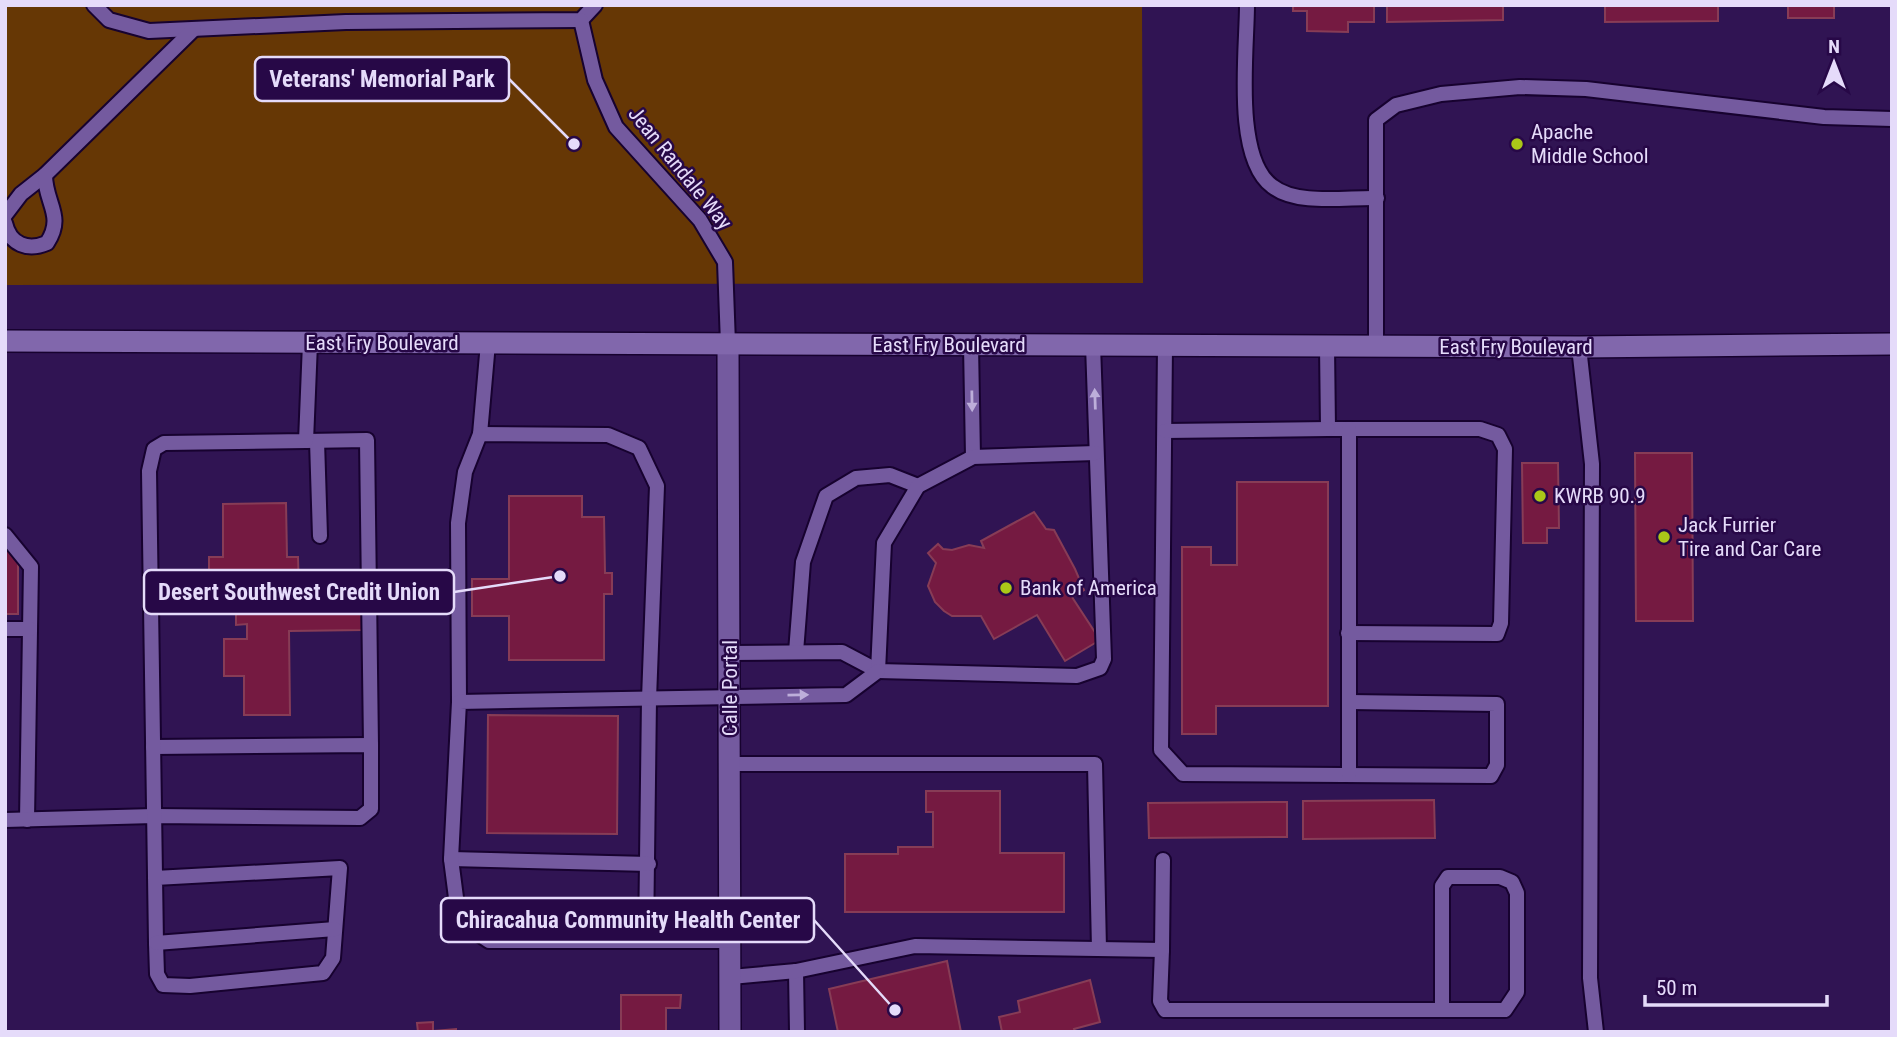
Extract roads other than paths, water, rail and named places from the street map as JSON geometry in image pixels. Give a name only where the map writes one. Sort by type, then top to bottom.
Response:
[{"type":"main road","name":"East Fry Boulevard","points":[[5,341],[1579,347],[1892,344]]},
{"type":"street","name":"Calle Portal","points":[[729,344],[730,1032]]},
{"type":"lane","points":[[94,5],[108,20],[129,28],[149,31],[346,22],[581,20],[595,5]]},
{"type":"lane","points":[[1247,5],[1246,134],[1255,163],[1272,186],[1299,197],[1377,198]]},
{"type":"lane","name":"Jean Randale Way","points":[[581,20],[596,80],[616,127],[700,220],[725,261],[729,344]]},
{"type":"lane","points":[[5,215],[21,194],[46,175],[194,29]]},
{"type":"lane","points":[[1376,346],[1376,120],[1396,104],[1441,94],[1520,87],[1586,89],[1824,117],[1892,119]]},
{"type":"lane","points":[[5,223],[14,241],[26,247],[47,243],[56,226],[46,187],[46,175]]},
{"type":"lane","points":[[310,343],[312,441],[320,536]]},
{"type":"lane","points":[[488,343],[480,434],[465,472],[458,523],[459,702],[451,859],[459,922],[489,941],[731,941]]},
{"type":"lane","points":[[971,345],[973,457]]},
{"type":"lane","points":[[730,653],[842,652],[878,671],[1077,676],[1100,668],[1104,659],[1093,345]]},
{"type":"lane","points":[[1165,346],[1161,750],[1183,774],[1491,776],[1497,765],[1497,704],[1349,702]]},
{"type":"lane","points":[[1327,346],[1328,429]]},
{"type":"lane","points":[[1579,347],[1592,464],[1590,978],[1596,1032]]},
{"type":"lane","points":[[1349,429],[1349,775]]},
{"type":"lane","points":[[1165,430],[1480,429],[1498,435],[1505,449],[1501,623],[1497,634],[1348,632]]},
{"type":"lane","points":[[480,434],[608,435],[639,448],[657,486],[649,699],[646,941]]},
{"type":"lane","points":[[5,820],[154,816],[360,818],[372,809],[367,440],[164,443],[154,449],[149,471],[154,816],[156,943],[157,974],[163,985],[190,986],[323,973],[333,958],[340,868],[155,878]]},
{"type":"lane","points":[[878,671],[884,543],[918,486],[973,457],[1097,453]]},
{"type":"lane","points":[[796,652],[803,562],[826,496],[856,478],[890,475],[918,486]]},
{"type":"lane","points":[[5,535],[31,567],[27,820]]},
{"type":"lane","points":[[5,629],[30,629]]},
{"type":"lane","points":[[459,702],[846,695],[878,671]]},
{"type":"lane","points":[[153,747],[371,745]]},
{"type":"lane","points":[[730,764],[1096,764],[1099,949]]},
{"type":"lane","points":[[451,859],[649,864]]},
{"type":"lane","points":[[1163,860],[1160,1001],[1165,1010],[1442,1010],[1505,1010],[1517,992],[1517,893],[1512,882],[1500,877],[1448,877],[1442,886],[1442,1010]]},
{"type":"lane","points":[[156,943],[335,929]]},
{"type":"lane","points":[[731,977],[796,971],[915,946],[1162,950]]},
{"type":"lane","points":[[796,971],[797,1032]]},
{"type":"place","name":"Veterans' Memorial Park","points":[[574,144]]},
{"type":"place","name":"Apache Middle School","points":[[1517,144]]},
{"type":"place","name":"KWRB 90.9","points":[[1540,496]]},
{"type":"place","name":"Jack Furrier Tire and Car Care","points":[[1664,537]]},
{"type":"place","name":"Desert Southwest Credit Union","points":[[560,576]]},
{"type":"place","name":"Bank of America","points":[[1006,588]]},
{"type":"place","name":"Chiracahua Community Health Center","points":[[895,1010]]}]
